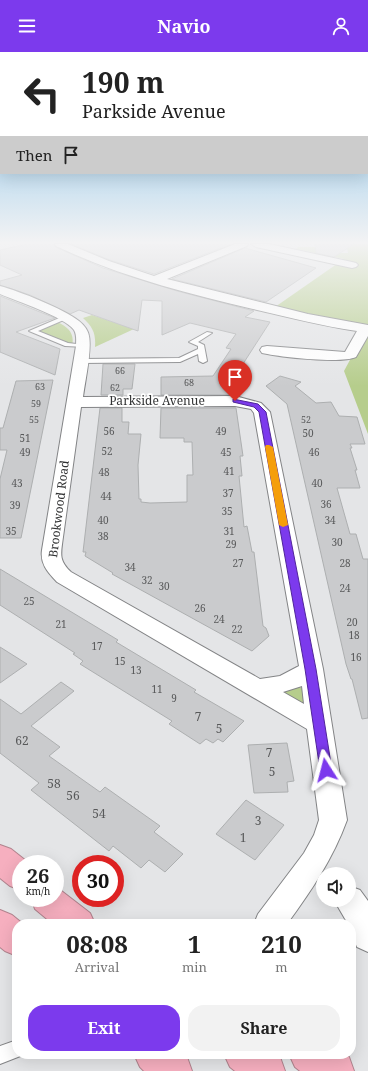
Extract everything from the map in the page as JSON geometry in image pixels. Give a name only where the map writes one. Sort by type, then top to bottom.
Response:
[{"type":"highway","points":[[0,858],[12,868]]},
{"type":"highway","points":[[59,907],[75,919]]},
{"type":"highway","points":[[0,926],[12,936]]},
{"type":"highway","points":[[158,1059],[173,1071]]},
{"type":"highway","points":[[250,1059],[266,1071]]},
{"type":"highway","points":[[316,1059],[334,1071]]},
{"type":"street","name":"Brookwood Road","points":[[4,292],[64,318],[78,327],[82,335],[82,353],[53,537],[51,559],[54,569],[64,577],[319,724]]},
{"type":"street","points":[[201,292],[306,318],[367,329],[351,354],[347,356],[304,354],[267,350]]},
{"type":"street","name":"Parkside Avenue","points":[[74,402],[235,401],[256,406],[262,412],[311,669],[333,820],[319,867]]},
{"type":"street","points":[[258,688],[296,680],[311,669]]},
{"type":"street","name":"Parkside Avenue","points":[[274,919],[316,876]]},
{"type":"street","points":[[354,907],[358,912],[368,937]]},
{"type":"lane","points":[[64,318],[32,331],[67,345],[82,353],[180,360],[201,350]]},
{"type":"lane","points":[[203,361],[201,345],[192,342],[209,333]]},
{"type":"lane","points":[[0,1055],[12,1051]]},
{"type":"green space","points":[[297,292],[368,292],[368,325],[275,307]]},
{"type":"green space","points":[[92,315],[134,329],[95,347],[93,331],[83,318]]},
{"type":"green space","points":[[57,322],[70,331],[73,341],[72,346],[34,331]]},
{"type":"green space","points":[[364,334],[368,335],[368,434],[344,371]]},
{"type":"green space","points":[[296,686],[302,688],[306,705],[281,696],[283,690]]},
{"type":"building","points":[[20,292],[179,292],[254,311],[245,317],[270,322],[232,381],[234,395],[161,395],[161,377],[213,376],[231,349],[226,348],[236,334],[190,323],[162,335],[162,301],[142,300],[138,331],[79,310],[70,314]]},
{"type":"building","points":[[223,292],[281,292],[266,302]]},
{"type":"building","points":[[0,296],[55,318],[16,332],[60,349],[55,375],[0,352]]},
{"type":"building","points":[[103,364],[135,364],[132,389],[123,389],[123,395],[101,395]]},
{"type":"building","points":[[280,376],[301,382],[295,386],[316,403],[331,402],[339,416],[357,417],[365,444],[350,444],[360,488],[337,488],[350,534],[356,534],[363,559],[368,559],[368,718],[362,719],[352,679],[346,664],[287,404],[266,386]]},
{"type":"building","points":[[53,380],[21,538],[0,538],[0,479],[7,450],[0,450],[0,428],[3,428],[16,381]]},
{"type":"building","points":[[100,408],[122,408],[122,422],[129,422],[128,434],[141,434],[138,465],[139,499],[141,499],[141,502],[150,503],[187,502],[187,475],[193,475],[192,442],[184,442],[184,438],[160,438],[161,408],[236,408],[243,456],[240,456],[242,476],[239,476],[244,527],[247,526],[252,552],[254,552],[263,626],[266,628],[269,636],[252,651],[112,574],[113,573],[85,556],[86,552],[83,552]]},
{"type":"building","points":[[0,569],[118,640],[116,642],[196,690],[194,692],[244,721],[223,742],[218,739],[213,743],[206,739],[200,744],[169,724],[172,721],[80,664],[83,661],[73,654],[75,653],[0,605]]},
{"type":"building","points":[[0,647],[27,664],[0,683]]},
{"type":"building","points":[[61,682],[74,691],[31,726],[60,747],[49,756],[100,792],[105,787],[160,826],[154,832],[183,854],[165,872],[149,860],[141,868],[113,846],[109,851],[31,790],[39,783],[0,753],[0,699],[21,714]]},
{"type":"building","points":[[287,743],[294,781],[287,782],[288,792],[254,793],[248,745]]},
{"type":"building","points":[[246,800],[284,825],[255,860],[216,834]]},
{"type":"slow traffic","points":[[269,447],[283,525]]},
{"type":"route","points":[[235,401],[248,402],[256,406],[262,412],[311,669],[326,770]]}]
